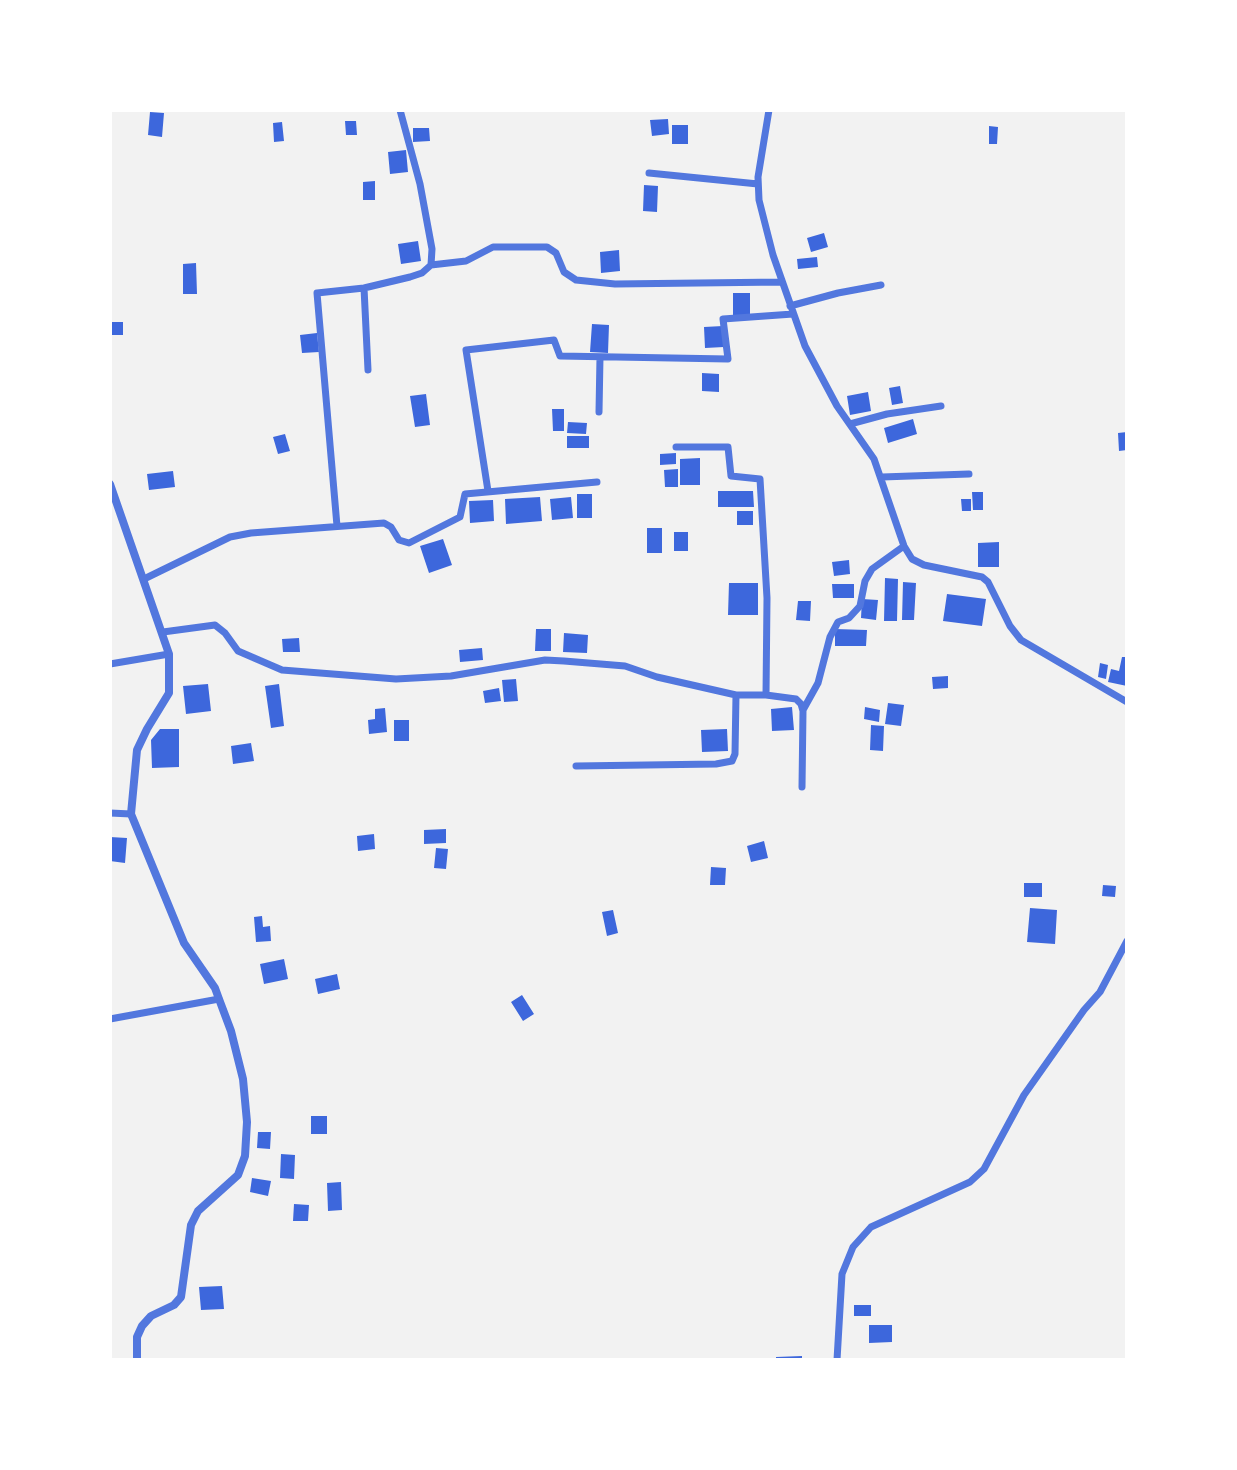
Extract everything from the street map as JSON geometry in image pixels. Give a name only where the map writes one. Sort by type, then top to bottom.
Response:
[{"type":"street","points":[[400,110],[420,184],[432,249],[431,265]]},
{"type":"street","points":[[769,110],[758,184],[764,226],[791,310],[837,406],[874,459],[904,546],[912,559],[924,565],[982,577],[988,582],[1010,626],[1021,640],[1127,702]]},
{"type":"street","points":[[649,173],[758,184]]},
{"type":"street","points":[[337,526],[317,293],[364,288],[422,273],[431,265],[466,261],[493,247],[547,247],[556,253],[564,272],[576,280],[615,284],[782,282]]},
{"type":"street","points":[[488,491],[466,350],[554,340],[560,356],[728,359],[723,319],[791,310],[838,293],[881,285]]},
{"type":"street","points":[[364,288],[368,370]]},
{"type":"street","points":[[599,412],[600,357]]},
{"type":"street","points":[[850,424],[887,414],[941,406]]},
{"type":"street","points":[[676,447],[728,447],[731,476],[760,479],[767,598],[766,695]]},
{"type":"street","points":[[882,477],[969,474]]},
{"type":"street","points":[[144,579],[210,544],[230,537],[388,524],[399,540],[409,543],[460,517],[465,494],[597,482]]},
{"type":"street","points":[[110,484],[169,654],[169,693],[137,750],[131,814],[184,943],[215,988],[231,1031],[243,1079],[247,1122],[245,1156],[238,1175],[198,1211],[191,1225],[181,1297],[174,1305],[151,1316],[142,1326],[137,1337],[137,1360]]},
{"type":"street","points":[[803,710],[818,683],[830,637],[838,622],[849,618],[860,606],[865,581],[872,569],[904,546]]},
{"type":"street","points":[[163,632],[215,625],[238,651],[282,670],[396,679],[451,676],[545,660],[564,661],[625,666],[657,677],[736,695],[796,699],[803,710],[802,787]]},
{"type":"street","points":[[110,664],[169,654]]},
{"type":"street","points":[[576,766],[716,764],[732,761],[735,754],[736,695]]},
{"type":"street","points":[[110,813],[131,814]]},
{"type":"street","points":[[837,1360],[842,1274],[853,1247],[871,1227],[970,1182],[984,1169],[1024,1095],[1100,992],[1127,941]]},
{"type":"street","points":[[110,1019],[219,999]]},
{"type":"building","points":[[150,112],[164,113],[162,137],[148,135]]},
{"type":"building","points":[[668,119],[669,134],[652,136],[650,120]]},
{"type":"building","points":[[345,121],[356,121],[357,135],[346,135]]},
{"type":"building","points":[[282,122],[284,141],[274,142],[273,123]]},
{"type":"building","points":[[672,125],[688,125],[688,144],[672,144]]},
{"type":"building","points":[[989,126],[998,127],[997,144],[989,144]]},
{"type":"building","points":[[413,128],[429,128],[430,141],[413,142]]},
{"type":"building","points":[[406,150],[408,172],[390,174],[388,152]]},
{"type":"building","points":[[375,181],[375,200],[363,200],[363,182]]},
{"type":"building","points":[[644,185],[658,186],[657,212],[643,211]]},
{"type":"building","points":[[824,233],[828,247],[811,252],[807,238]]},
{"type":"building","points":[[418,241],[421,261],[401,264],[398,244]]},
{"type":"building","points":[[619,250],[620,271],[601,273],[600,252]]},
{"type":"building","points":[[817,257],[818,267],[798,269],[797,259]]},
{"type":"building","points":[[196,263],[197,294],[183,294],[183,264]]},
{"type":"building","points":[[733,293],[750,293],[750,316],[733,316]]},
{"type":"building","points":[[110,322],[123,322],[123,335],[110,335]]},
{"type":"building","points":[[592,324],[609,325],[608,353],[590,352]]},
{"type":"building","points":[[723,326],[724,347],[705,348],[704,327]]},
{"type":"building","points":[[317,333],[319,352],[302,353],[300,335]]},
{"type":"building","points":[[702,373],[719,374],[719,392],[702,391]]},
{"type":"building","points":[[900,386],[903,403],[892,405],[889,388]]},
{"type":"building","points":[[868,392],[871,411],[850,415],[847,396]]},
{"type":"building","points":[[426,394],[430,425],[415,427],[410,396]]},
{"type":"building","points":[[552,409],[564,409],[564,431],[553,431]]},
{"type":"building","points":[[913,419],[917,434],[888,443],[884,428]]},
{"type":"building","points":[[568,422],[587,423],[586,434],[567,433]]},
{"type":"building","points":[[1127,432],[1127,450],[1119,451],[1118,433]]},
{"type":"building","points":[[285,434],[290,451],[278,454],[273,437]]},
{"type":"building","points":[[567,436],[589,436],[589,448],[567,448]]},
{"type":"building","points":[[676,453],[676,464],[660,465],[660,454]]},
{"type":"building","points":[[700,458],[700,485],[680,485],[680,459]]},
{"type":"building","points":[[678,469],[678,487],[665,487],[664,470]]},
{"type":"building","points":[[173,471],[175,487],[149,490],[147,474]]},
{"type":"building","points":[[718,491],[753,491],[754,507],[718,507]]},
{"type":"building","points":[[972,492],[983,492],[983,510],[973,510]]},
{"type":"building","points":[[577,494],[592,494],[592,518],[577,518]]},
{"type":"building","points":[[540,497],[542,521],[506,524],[505,499]]},
{"type":"building","points":[[571,497],[573,518],[552,520],[550,499]]},
{"type":"building","points":[[961,499],[971,499],[971,511],[962,511]]},
{"type":"building","points":[[493,500],[494,521],[470,523],[469,501]]},
{"type":"building","points":[[737,511],[753,511],[753,525],[737,525]]},
{"type":"building","points":[[647,528],[662,528],[662,553],[647,553]]},
{"type":"building","points":[[674,532],[688,532],[688,551],[674,551]]},
{"type":"building","points":[[443,539],[452,565],[429,573],[420,546]]},
{"type":"building","points":[[999,542],[999,567],[978,567],[978,543]]},
{"type":"building","points":[[849,560],[850,574],[834,576],[832,562]]},
{"type":"building","points":[[885,578],[898,579],[897,621],[884,621]]},
{"type":"building","points":[[903,582],[916,583],[914,620],[902,620]]},
{"type":"building","points":[[729,583],[758,583],[758,615],[728,615]]},
{"type":"building","points":[[832,584],[854,584],[854,598],[833,598]]},
{"type":"building","points":[[947,594],[986,599],[982,626],[943,621]]},
{"type":"building","points":[[862,599],[878,600],[876,620],[861,618]]},
{"type":"building","points":[[798,601],[811,601],[810,621],[796,620]]},
{"type":"building","points":[[536,629],[551,629],[551,651],[535,651]]},
{"type":"building","points":[[835,629],[867,630],[866,646],[835,646]]},
{"type":"building","points":[[564,633],[588,635],[587,653],[563,652]]},
{"type":"building","points":[[299,638],[300,652],[283,652],[282,639]]},
{"type":"building","points":[[482,648],[483,660],[460,662],[459,650]]},
{"type":"building","points":[[1122,657],[1127,657],[1127,686],[1108,682],[1111,669],[1119,671]]},
{"type":"building","points":[[1100,663],[1108,665],[1106,679],[1098,677]]},
{"type":"building","points":[[948,676],[948,688],[933,689],[932,677]]},
{"type":"building","points":[[516,679],[518,701],[504,702],[502,680]]},
{"type":"building","points":[[208,684],[211,711],[186,714],[183,686]]},
{"type":"building","points":[[279,684],[284,726],[271,728],[265,686]]},
{"type":"building","points":[[499,688],[501,701],[485,703],[483,691]]},
{"type":"building","points":[[888,703],[904,705],[901,726],[885,724]]},
{"type":"building","points":[[792,707],[794,730],[772,731],[771,709]]},
{"type":"building","points":[[865,707],[880,710],[879,722],[864,719]]},
{"type":"building","points":[[385,708],[387,732],[369,734],[368,720],[375,719],[375,709]]},
{"type":"building","points":[[394,720],[409,720],[409,741],[394,741]]},
{"type":"building","points":[[871,725],[884,726],[883,751],[870,750]]},
{"type":"building","points":[[160,729],[179,729],[179,767],[152,768],[151,740]]},
{"type":"building","points":[[727,729],[728,751],[702,752],[701,730]]},
{"type":"building","points":[[251,743],[254,761],[233,764],[231,746]]},
{"type":"building","points":[[446,829],[446,843],[424,844],[424,830]]},
{"type":"building","points":[[374,834],[375,849],[358,851],[357,836]]},
{"type":"building","points":[[110,837],[127,838],[125,863],[110,861]]},
{"type":"building","points":[[764,841],[768,858],[751,862],[747,846]]},
{"type":"building","points":[[436,848],[448,849],[446,869],[434,868]]},
{"type":"building","points":[[711,867],[726,868],[725,885],[710,885]]},
{"type":"building","points":[[1024,883],[1042,883],[1042,897],[1024,897]]},
{"type":"building","points":[[1103,885],[1116,886],[1115,897],[1102,896]]},
{"type":"building","points":[[1030,908],[1057,910],[1055,944],[1027,942]]},
{"type":"building","points":[[613,910],[618,933],[607,936],[602,912]]},
{"type":"building","points":[[262,916],[263,927],[270,926],[271,941],[256,942],[254,917]]},
{"type":"building","points":[[284,959],[288,979],[264,984],[260,964]]},
{"type":"building","points":[[337,974],[340,989],[318,994],[315,979]]},
{"type":"building","points":[[522,995],[534,1014],[523,1021],[511,1002]]},
{"type":"building","points":[[311,1116],[327,1116],[327,1134],[311,1134]]},
{"type":"building","points":[[258,1132],[271,1132],[270,1149],[257,1148]]},
{"type":"building","points":[[281,1154],[295,1155],[294,1179],[280,1178]]},
{"type":"building","points":[[252,1178],[271,1181],[268,1196],[250,1192]]},
{"type":"building","points":[[341,1182],[342,1210],[328,1211],[327,1183]]},
{"type":"building","points":[[294,1204],[309,1205],[308,1221],[293,1221]]},
{"type":"building","points":[[222,1286],[224,1309],[201,1310],[199,1287]]},
{"type":"building","points":[[854,1305],[871,1305],[871,1316],[854,1316]]},
{"type":"building","points":[[869,1325],[892,1325],[892,1342],[869,1343]]},
{"type":"building","points":[[802,1356],[802,1360],[776,1360],[776,1357]]}]
